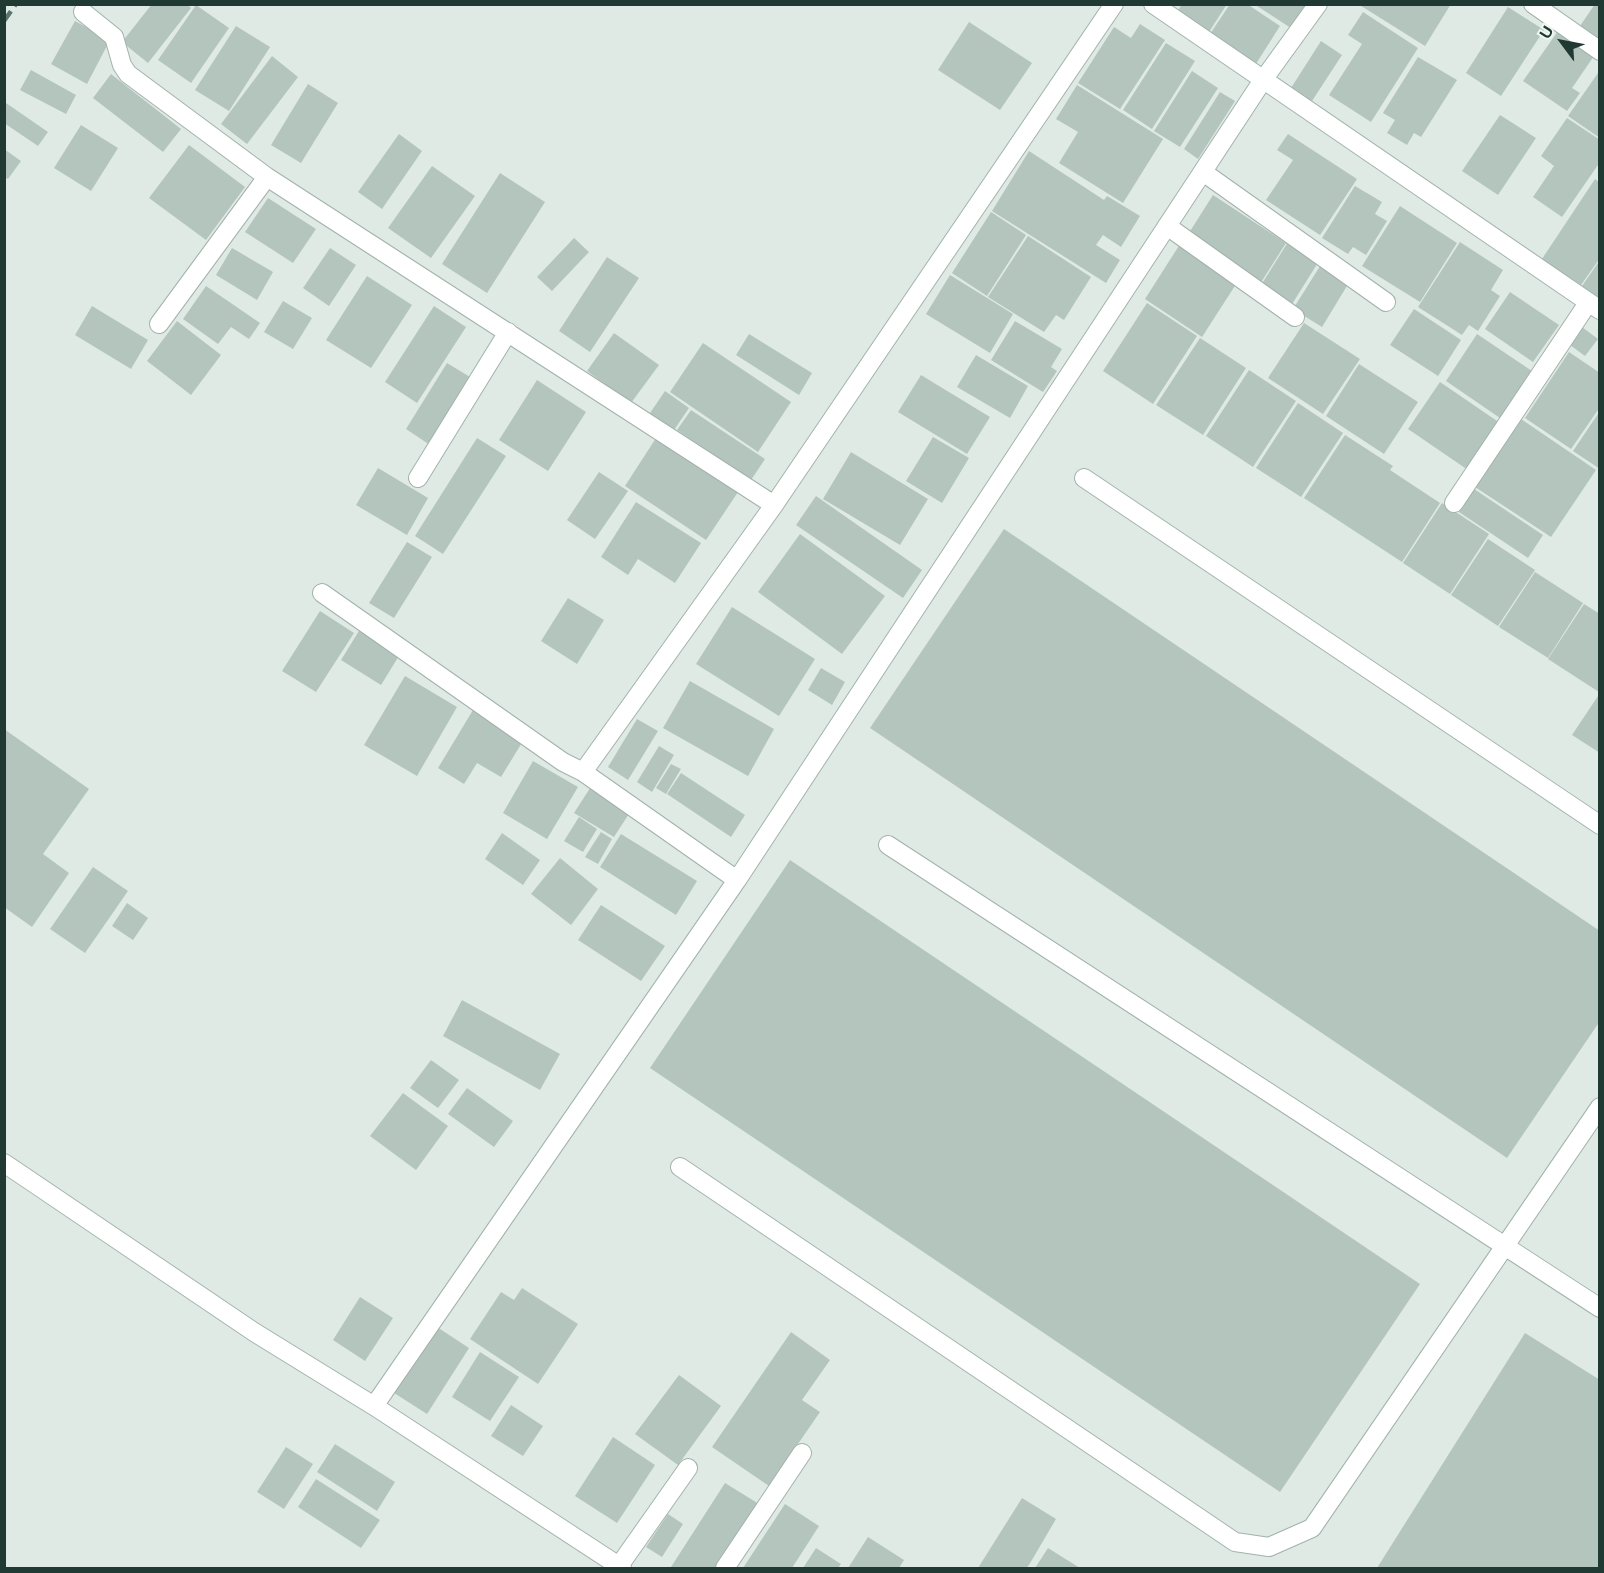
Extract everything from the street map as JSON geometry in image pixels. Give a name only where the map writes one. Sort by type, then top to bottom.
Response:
[{"type":"street","points":[[583,772],[774,505],[1114,4]]},
{"type":"street","points":[[1153,4],[1594,306],[1454,503]]},
{"type":"street","points":[[374,1406],[737,880],[1263,80],[1318,4]]},
{"type":"street","points":[[1533,4],[1599,51]]},
{"type":"street","points":[[83,12],[114,37],[122,65],[128,74],[267,177],[774,505]]},
{"type":"street","points":[[1203,172],[1386,302]]},
{"type":"street","points":[[159,324],[267,177]]},
{"type":"street","points":[[1167,226],[1295,317]]},
{"type":"street","points":[[418,478],[508,332]]},
{"type":"street","points":[[1084,478],[1599,825]]},
{"type":"street","points":[[322,593],[563,762],[583,772],[737,880]]},
{"type":"street","points":[[888,845],[1599,1308]]},
{"type":"street","points":[[680,1167],[1235,1542],[1269,1547],[1312,1528],[1599,1107]]},
{"type":"street","points":[[4,1163],[254,1332],[374,1406],[621,1567],[688,1468]]},
{"type":"street","points":[[725,1569],[802,1453]]},
{"type":"building","points":[[152,4],[187,4],[191,8],[148,63],[122,42]]},
{"type":"building","points":[[1182,4],[1227,4],[1209,32],[1177,12]]},
{"type":"building","points":[[1230,4],[1247,4],[1280,26],[1254,67],[1208,37]]},
{"type":"building","points":[[1254,4],[1310,4],[1294,30]]},
{"type":"building","points":[[1358,4],[1451,4],[1425,46]]},
{"type":"building","points":[[1595,4],[1600,4],[1600,40],[1580,26]]},
{"type":"building","points":[[196,5],[229,28],[191,83],[158,60]]},
{"type":"building","points":[[1508,7],[1544,30],[1501,96],[1466,73]]},
{"type":"building","points":[[1363,12],[1418,48],[1371,122],[1329,95],[1362,44],[1348,35]]},
{"type":"building","points":[[75,21],[110,40],[87,84],[51,64]]},
{"type":"building","points":[[969,22],[1032,63],[1000,110],[938,70]]},
{"type":"building","points":[[1140,24],[1165,40],[1120,109],[1078,83],[1114,27],[1131,38]]},
{"type":"building","points":[[236,26],[270,47],[229,111],[195,90]]},
{"type":"building","points":[[1558,31],[1594,56],[1572,88],[1580,93],[1567,111],[1523,81]]},
{"type":"building","points":[[1321,41],[1342,55],[1312,101],[1291,88]]},
{"type":"building","points":[[1166,43],[1195,61],[1152,129],[1123,110]]},
{"type":"building","points":[[272,56],[298,77],[247,144],[221,124]]},
{"type":"building","points":[[1418,57],[1457,80],[1421,137],[1414,133],[1407,145],[1387,133],[1395,120],[1383,113]]},
{"type":"building","points":[[31,70],[76,95],[66,114],[20,90]]},
{"type":"building","points":[[1192,71],[1218,88],[1180,147],[1154,131]]},
{"type":"building","points":[[1598,73],[1600,74],[1600,138],[1568,116]]},
{"type":"building","points":[[111,74],[181,129],[163,152],[93,98]]},
{"type":"building","points":[[308,84],[338,103],[301,163],[271,145]]},
{"type":"building","points":[[1077,85],[1163,139],[1123,203],[1059,163],[1078,132],[1056,119]]},
{"type":"building","points":[[1220,92],[1235,101],[1198,159],[1184,149]]},
{"type":"building","points":[[6,103],[48,132],[38,146],[4,123]]},
{"type":"building","points":[[1500,115],[1536,138],[1498,195],[1462,171]]},
{"type":"building","points":[[1567,118],[1600,140],[1600,162],[1562,217],[1533,197],[1554,166],[1541,156]]},
{"type":"building","points":[[81,125],[118,148],[91,191],[54,168]]},
{"type":"building","points":[[399,134],[422,151],[382,209],[358,192]]},
{"type":"building","points":[[1288,134],[1357,179],[1320,235],[1266,200],[1293,160],[1277,150]]},
{"type":"building","points":[[189,145],[245,187],[206,240],[149,198]]},
{"type":"building","points":[[4,149],[21,161],[8,179],[4,177]]},
{"type":"building","points":[[1029,151],[1104,200],[1107,196],[1140,216],[1121,247],[1103,235],[1096,245],[1120,260],[1106,283],[992,211]]},
{"type":"building","points":[[432,166],[475,196],[431,258],[388,228]]},
{"type":"building","points":[[500,173],[545,202],[487,293],[442,264]]},
{"type":"building","points":[[1595,179],[1600,183],[1600,258],[1581,285],[1542,259]]},
{"type":"building","points":[[1355,186],[1382,202],[1375,214],[1387,221],[1366,255],[1353,247],[1348,254],[1322,238]]},
{"type":"building","points":[[1213,195],[1286,243],[1260,284],[1187,236]]},
{"type":"building","points":[[268,198],[316,229],[293,263],[245,232]]},
{"type":"building","points":[[1400,206],[1457,243],[1420,302],[1362,266]]},
{"type":"building","points":[[991,212],[1026,235],[987,296],[952,273]]},
{"type":"building","points":[[1028,236],[1091,277],[1064,320],[1056,315],[1044,332],[988,297]]},
{"type":"building","points":[[574,238],[589,252],[552,291],[537,277]]},
{"type":"building","points":[[1182,241],[1240,278],[1202,337],[1145,299]]},
{"type":"building","points":[[1288,242],[1319,261],[1289,309],[1258,290]]},
{"type":"building","points":[[1460,242],[1503,270],[1491,290],[1500,296],[1478,331],[1469,325],[1462,335],[1418,307]]},
{"type":"building","points":[[232,248],[273,272],[257,300],[216,275]]},
{"type":"building","points":[[330,248],[356,265],[329,306],[303,288]]},
{"type":"building","points":[[607,257],[639,278],[590,352],[559,331]]},
{"type":"building","points":[[1600,260],[1600,298],[1582,286]]},
{"type":"building","points":[[1322,263],[1350,281],[1322,327],[1293,309]]},
{"type":"building","points":[[950,275],[1013,314],[990,353],[926,314]]},
{"type":"building","points":[[367,276],[412,305],[371,368],[326,340]]},
{"type":"building","points":[[206,286],[260,323],[249,339],[231,327],[218,344],[183,319]]},
{"type":"building","points":[[1510,292],[1559,325],[1533,362],[1485,329]]},
{"type":"building","points":[[283,301],[312,318],[293,349],[264,332]]},
{"type":"building","points":[[1147,303],[1197,336],[1153,404],[1103,371]]},
{"type":"building","points":[[92,306],[148,340],[131,369],[75,335]]},
{"type":"building","points":[[434,306],[466,327],[417,403],[385,382]]},
{"type":"building","points":[[1414,309],[1461,340],[1438,376],[1390,345]]},
{"type":"building","points":[[177,321],[221,355],[191,395],[147,361]]},
{"type":"building","points":[[1015,321],[1062,349],[1051,367],[1057,371],[1043,392],[991,360]]},
{"type":"building","points":[[1304,323],[1360,359],[1323,414],[1268,378]]},
{"type":"building","points":[[1582,327],[1598,339],[1585,356],[1570,345]]},
{"type":"building","points":[[614,333],[659,365],[631,403],[587,371]]},
{"type":"building","points":[[749,334],[812,373],[799,395],[736,355]]},
{"type":"building","points":[[1477,334],[1532,371],[1500,418],[1446,381]]},
{"type":"building","points":[[1200,338],[1246,368],[1203,435],[1156,405]]},
{"type":"building","points":[[703,343],[791,402],[758,452],[670,392]]},
{"type":"building","points":[[1569,352],[1600,373],[1600,407],[1571,449],[1525,418]]},
{"type":"building","points":[[976,355],[1028,386],[1010,418],[957,387]]},
{"type":"building","points":[[447,363],[475,380],[433,447],[406,429]]},
{"type":"building","points":[[1359,364],[1418,402],[1384,454],[1326,416]]},
{"type":"building","points":[[1249,370],[1296,401],[1253,467],[1206,436]]},
{"type":"building","points":[[921,375],[990,417],[967,454],[898,412]]},
{"type":"building","points":[[537,380],[586,412],[548,471],[499,440]]},
{"type":"building","points":[[1440,382],[1500,423],[1468,470],[1408,429]]},
{"type":"building","points":[[665,391],[689,408],[672,433],[648,416]]},
{"type":"building","points":[[1298,403],[1343,433],[1301,497],[1256,468]]},
{"type":"building","points":[[691,410],[765,459],[751,480],[677,430]]},
{"type":"building","points":[[1600,411],[1600,469],[1573,451]]},
{"type":"building","points":[[1521,419],[1596,470],[1551,537],[1475,487]]},
{"type":"building","points":[[1345,435],[1393,466],[1390,470],[1440,503],[1402,562],[1304,498]]},
{"type":"building","points":[[933,437],[969,458],[942,503],[906,481]]},
{"type":"building","points":[[477,438],[506,456],[443,554],[415,536]]},
{"type":"building","points":[[656,438],[738,492],[706,540],[625,486]]},
{"type":"building","points":[[851,452],[928,499],[900,545],[823,499]]},
{"type":"building","points":[[378,468],[428,498],[407,535],[356,505]]},
{"type":"building","points":[[599,472],[628,491],[595,539],[567,520]]},
{"type":"building","points":[[1471,487],[1543,535],[1528,558],[1456,510]]},
{"type":"building","points":[[816,496],[922,570],[903,598],[796,525]]},
{"type":"building","points":[[636,502],[701,543],[675,583],[638,559],[628,575],[601,557]]},
{"type":"building","points":[[1442,503],[1489,534],[1450,594],[1403,563]]},
{"type":"building","points":[[1004,529],[1600,931],[1600,1021],[1507,1158],[870,728]]},
{"type":"building","points":[[800,534],[885,596],[842,654],[758,592]]},
{"type":"building","points":[[1488,539],[1535,570],[1498,626],[1451,595]]},
{"type":"building","points":[[407,542],[432,557],[394,618],[369,603]]},
{"type":"building","points":[[1535,572],[1583,603],[1548,658],[1499,627]]},
{"type":"building","points":[[568,598],[604,620],[577,664],[541,641]]},
{"type":"building","points":[[1584,604],[1600,614],[1599,692],[1548,659]]},
{"type":"building","points":[[732,607],[815,659],[779,716],[696,664]]},
{"type":"building","points":[[320,611],[354,633],[316,692],[282,671]]},
{"type":"building","points":[[362,626],[402,651],[381,685],[341,660]]},
{"type":"building","points":[[821,668],[845,682],[832,705],[808,690]]},
{"type":"building","points":[[405,676],[457,707],[417,776],[364,745]]},
{"type":"building","points":[[690,681],[774,729],[748,776],[663,728]]},
{"type":"building","points":[[1600,693],[1600,753],[1572,735]]},
{"type":"building","points":[[473,710],[523,741],[501,777],[477,763],[464,784],[438,768]]},
{"type":"building","points":[[637,719],[658,731],[628,780],[608,767]]},
{"type":"building","points":[[4,729],[89,789],[43,854],[69,873],[32,927],[4,907]]},
{"type":"building","points":[[659,746],[674,755],[652,792],[637,782]]},
{"type":"building","points":[[533,761],[578,787],[547,839],[503,813]]},
{"type":"building","points":[[671,764],[681,769],[666,794],[656,788]]},
{"type":"building","points":[[681,773],[745,815],[731,837],[667,794]]},
{"type":"building","points":[[592,785],[632,809],[614,837],[574,813]]},
{"type":"building","points":[[579,817],[597,829],[583,852],[564,841]]},
{"type":"building","points":[[601,832],[612,839],[598,864],[585,857]]},
{"type":"building","points":[[502,833],[540,860],[523,885],[485,859]]},
{"type":"building","points":[[621,834],[697,881],[676,915],[600,867]]},
{"type":"building","points":[[560,858],[598,889],[571,925],[531,894]]},
{"type":"building","points":[[790,860],[1420,1284],[1280,1492],[650,1068]]},
{"type":"building","points":[[93,867],[128,891],[85,953],[50,929]]},
{"type":"building","points":[[127,903],[148,918],[133,940],[112,926]]},
{"type":"building","points":[[601,905],[665,946],[641,981],[578,940]]},
{"type":"building","points":[[462,1000],[560,1054],[540,1090],[443,1036]]},
{"type":"building","points":[[431,1060],[459,1080],[438,1108],[410,1088]]},
{"type":"building","points":[[467,1088],[513,1121],[494,1147],[448,1114]]},
{"type":"building","points":[[403,1093],[448,1126],[416,1170],[370,1136]]},
{"type":"building","points":[[522,1288],[578,1324],[538,1384],[470,1339],[501,1292],[514,1300]]},
{"type":"building","points":[[360,1297],[393,1318],[365,1361],[333,1340]]},
{"type":"building","points":[[434,1325],[469,1348],[427,1414],[391,1391]]},
{"type":"building","points":[[791,1332],[830,1360],[802,1400],[820,1412],[769,1486],[712,1447]]},
{"type":"building","points":[[1525,1333],[1600,1380],[1600,1568],[1377,1568]]},
{"type":"building","points":[[480,1352],[519,1377],[490,1421],[452,1397]]},
{"type":"building","points":[[679,1375],[721,1406],[678,1465],[635,1434]]},
{"type":"building","points":[[511,1405],[543,1426],[523,1456],[491,1436]]},
{"type":"building","points":[[613,1437],[655,1465],[617,1523],[575,1496]]},
{"type":"building","points":[[335,1444],[395,1482],[377,1511],[317,1472]]},
{"type":"building","points":[[286,1447],[313,1464],[284,1509],[257,1492]]},
{"type":"building","points":[[316,1479],[380,1520],[361,1548],[298,1507]]},
{"type":"building","points":[[725,1483],[759,1504],[718,1568],[671,1567]]},
{"type":"building","points":[[1022,1498],[1056,1519],[1029,1565],[1026,1568],[978,1568]]},
{"type":"building","points":[[785,1504],[819,1526],[792,1568],[743,1568]]},
{"type":"building","points":[[668,1514],[683,1524],[662,1557],[646,1547]]},
{"type":"building","points":[[868,1537],[904,1560],[899,1568],[848,1568]]},
{"type":"building","points":[[816,1548],[841,1564],[838,1568],[803,1568]]},
{"type":"building","points":[[1048,1548],[1080,1568],[1035,1568]]},
{"type":"railway","points":[[4,21],[16,4]]}]
